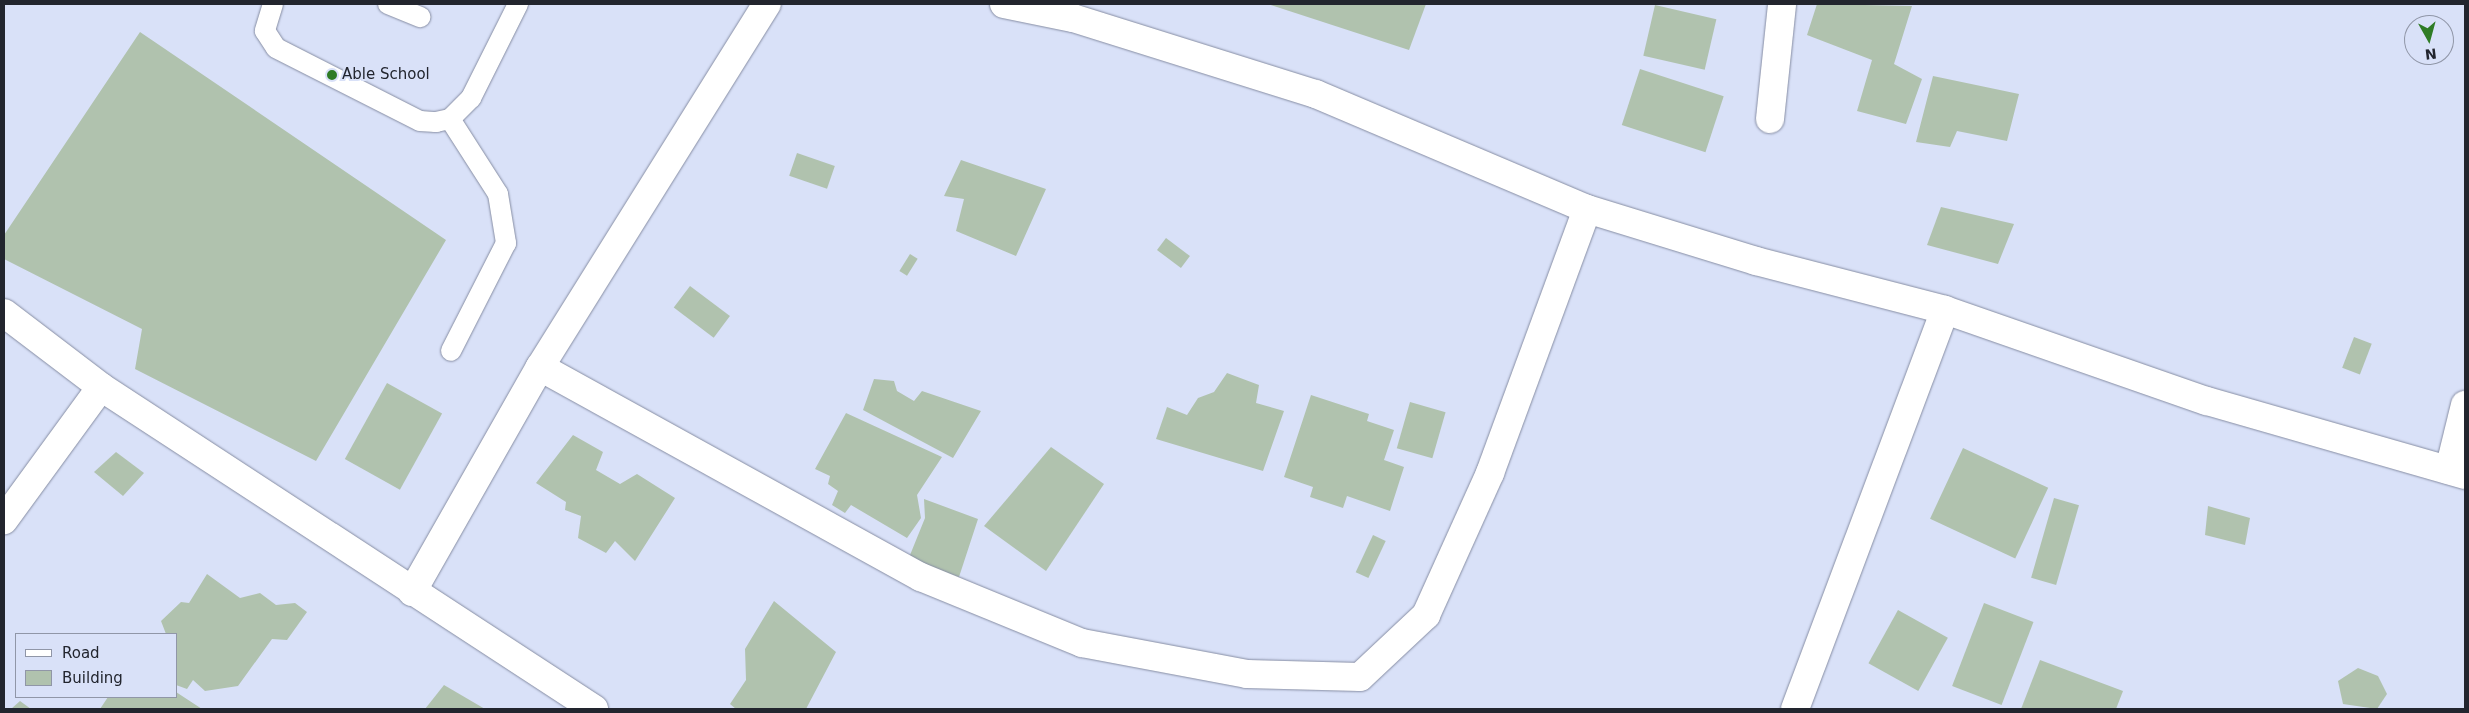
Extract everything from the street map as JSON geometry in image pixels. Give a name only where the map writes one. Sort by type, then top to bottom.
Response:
[{"type":"street","points":[[412,592],[540,367],[767,4]]},
{"type":"street","points":[[1004,4],[1074,18],[1316,94],[1587,209],[1756,261],[1945,310],[2207,401],[2457,473],[2465,405]]},
{"type":"street","points":[[1770,120],[1782,4]]},
{"type":"street","points":[[540,367],[921,577],[1082,643],[1247,674],[1360,677],[1426,616],[1490,473],[1587,209]]},
{"type":"street","points":[[1795,709],[1945,310]]},
{"type":"street","points":[[4,313],[100,386],[412,592],[594,709]]},
{"type":"street","points":[[4,520],[100,386]]},
{"type":"lane","points":[[273,4],[265,31],[276,48],[420,121],[450,119],[471,98],[518,4]]},
{"type":"lane","points":[[388,4],[420,17]]},
{"type":"lane","points":[[450,119],[498,194],[506,243],[451,351]]},
{"type":"building","points":[[1268,4],[1426,4],[1409,50]]},
{"type":"building","points":[[1817,4],[1912,6],[1894,64],[1922,79],[1906,124],[1857,111],[1872,60],[1807,35]]},
{"type":"building","points":[[1655,5],[1716,19],[1705,70],[1643,56]]},
{"type":"building","points":[[140,32],[446,240],[316,461],[135,369],[142,329],[4,259],[4,235]]},
{"type":"building","points":[[1640,69],[1724,96],[1705,152],[1622,125]]},
{"type":"building","points":[[1933,76],[2019,94],[2007,141],[1957,131],[1950,147],[1916,142]]},
{"type":"building","points":[[797,153],[835,166],[827,189],[789,176]]},
{"type":"building","points":[[961,160],[1046,189],[1016,256],[956,231],[964,199],[944,196]]},
{"type":"building","points":[[1941,207],[2014,224],[1998,264],[1927,245]]},
{"type":"building","points":[[1166,238],[1190,256],[1181,268],[1157,250]]},
{"type":"building","points":[[910,254],[918,259],[907,276],[899,271]]},
{"type":"building","points":[[690,286],[730,316],[714,338],[674,308]]},
{"type":"building","points":[[2354,337],[2372,344],[2360,375],[2342,368]]},
{"type":"building","points":[[1227,373],[1259,385],[1256,403],[1284,411],[1263,471],[1156,439],[1167,407],[1187,415],[1198,398],[1214,392]]},
{"type":"building","points":[[874,379],[894,381],[897,391],[914,401],[922,391],[981,411],[953,458],[863,410]]},
{"type":"building","points":[[387,383],[442,414],[400,490],[345,459]]},
{"type":"building","points":[[1311,395],[1369,414],[1367,421],[1394,430],[1384,460],[1404,467],[1390,511],[1347,496],[1343,508],[1310,497],[1313,487],[1284,477]]},
{"type":"building","points":[[1410,402],[1446,412],[1432,458],[1397,448]]},
{"type":"building","points":[[846,413],[942,457],[917,495],[921,518],[907,538],[851,505],[845,513],[832,505],[838,491],[828,484],[830,476],[815,469]]},
{"type":"building","points":[[573,435],[603,452],[596,470],[620,484],[637,474],[675,498],[635,561],[615,541],[606,553],[578,538],[581,516],[565,510],[566,502],[536,483]]},
{"type":"building","points":[[1051,447],[1104,484],[1046,571],[984,526]]},
{"type":"building","points":[[1963,448],[2048,488],[2015,558],[1930,519]]},
{"type":"building","points":[[116,452],[144,473],[123,496],[94,472]]},
{"type":"building","points":[[2054,498],[2079,505],[2056,585],[2031,578]]},
{"type":"building","points":[[924,499],[978,519],[959,577],[908,560],[925,518]]},
{"type":"building","points":[[2208,506],[2250,518],[2245,545],[2205,535]]},
{"type":"building","points":[[1373,535],[1386,541],[1368,578],[1356,572]]},
{"type":"building","points":[[207,574],[240,598],[260,593],[276,605],[295,603],[307,612],[287,640],[272,639],[238,686],[205,691],[193,680],[187,689],[178,686],[178,633],[166,633],[161,621],[181,602],[189,603]]},
{"type":"building","points":[[774,601],[836,652],[806,709],[736,709],[730,704],[746,680],[745,649]]},
{"type":"building","points":[[1984,603],[2033,622],[2002,705],[1952,686]]},
{"type":"building","points":[[1898,610],[1948,638],[1918,691],[1868,663]]},
{"type":"building","points":[[2040,660],[2123,691],[2116,709],[2021,709]]},
{"type":"building","points":[[2358,668],[2378,676],[2387,694],[2377,709],[2343,704],[2338,681]]},
{"type":"building","points":[[444,685],[485,709],[425,709]]},
{"type":"building","points":[[178,693],[202,709],[100,709],[107,698],[178,698]]},
{"type":"building","points":[[20,701],[31,709],[11,709]]},
{"type":"place","name":"Able School","points":[[332,75]]}]
